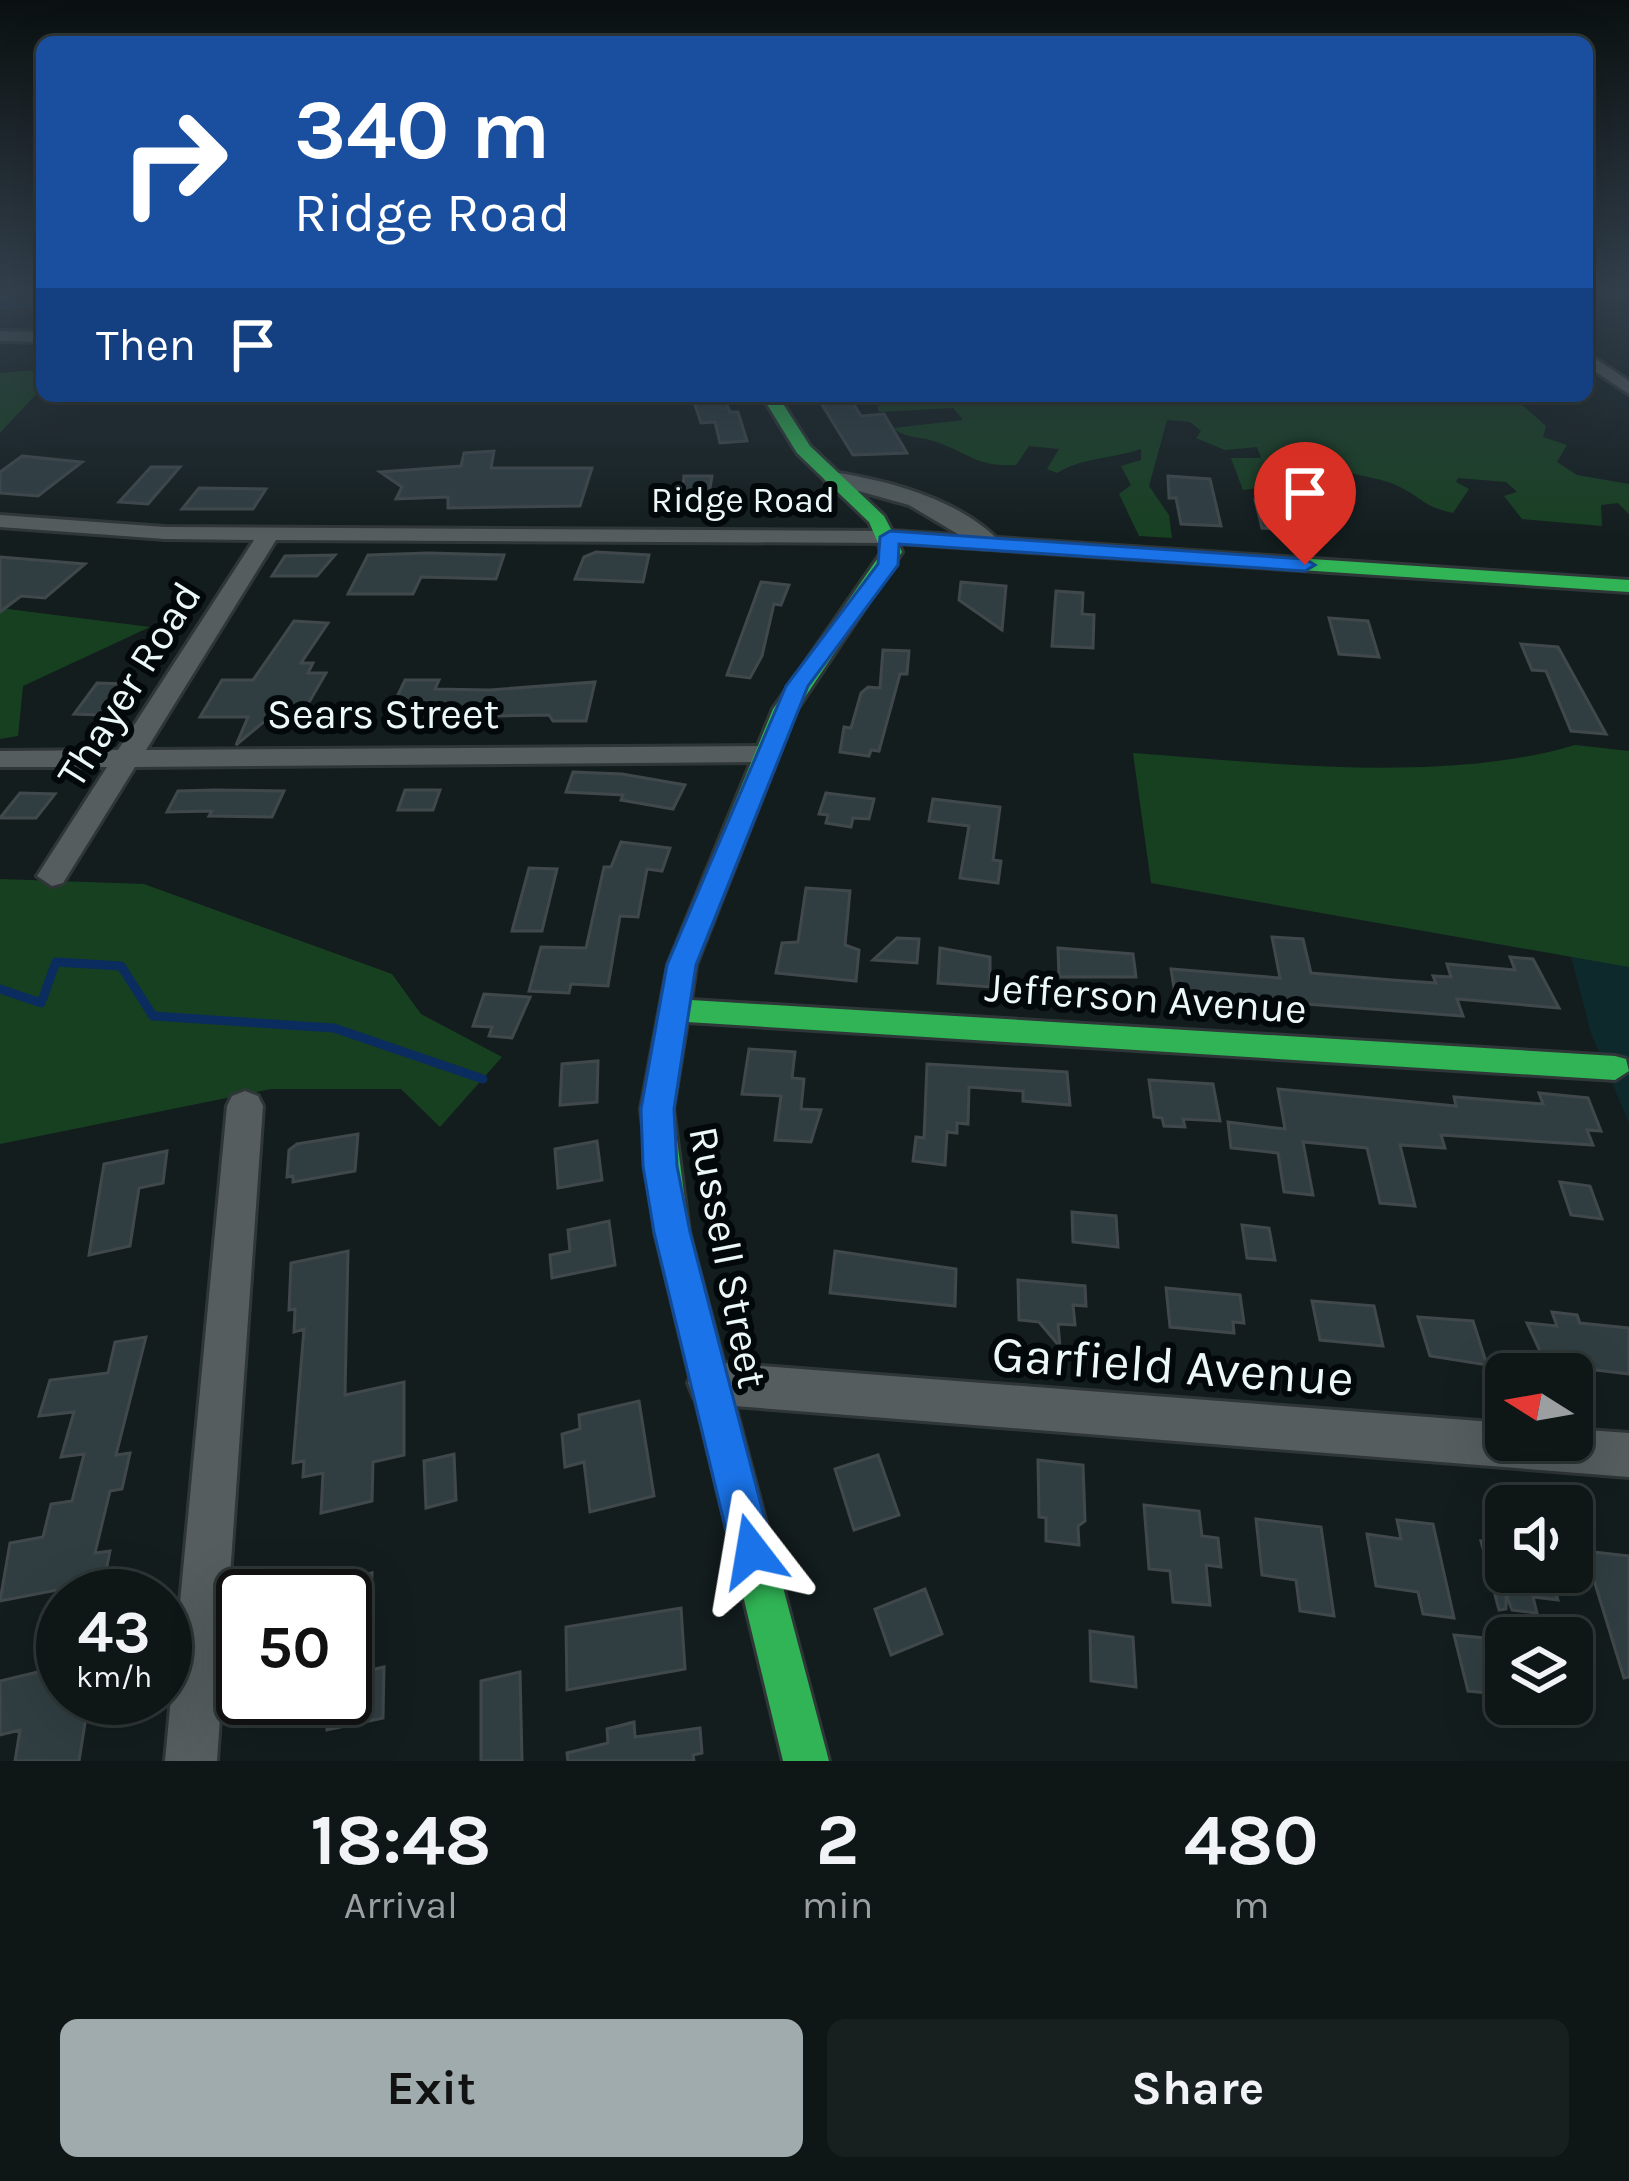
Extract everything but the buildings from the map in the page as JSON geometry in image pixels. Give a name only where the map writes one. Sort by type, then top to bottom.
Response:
[{"type":"main road","points":[[773,402],[795,439],[890,537]]},
{"type":"main road","name":"Ridge Road","points":[[890,537],[1629,586]]},
{"type":"main road","name":"Russell Street","points":[[806,1761],[709,1383],[660,1166],[658,1109],[682,965],[766,754],[810,665],[888,565],[890,537]]},
{"type":"main road","name":"Jefferson Avenue","points":[[672,1010],[1615,1068]]},
{"type":"street","points":[[833,478],[863,483],[961,524],[991,544]]},
{"type":"street","name":"Ridge Road","points":[[0,521],[100,531],[890,537]]},
{"type":"street","name":"Thayer Road","points":[[52,876],[269,534]]},
{"type":"street","name":"Sears Street","points":[[0,759],[766,754]]},
{"type":"street","points":[[191,1761],[245,1106]]},
{"type":"street","name":"Garfield Avenue","points":[[709,1383],[1629,1455]]},
{"type":"shaded area","points":[[1570,953],[1629,967],[1629,1123],[1591,1033]]},
{"type":"green space","points":[[0,374],[36,374],[36,394],[0,433]]},
{"type":"green space","points":[[897,402],[1519,402],[1546,426],[1543,437],[1567,445],[1557,462],[1577,475],[1629,484],[1629,514],[1618,503],[1601,505],[1602,526],[1522,519],[1504,496],[1517,492],[1506,482],[1458,478],[1456,482],[1469,489],[1453,513],[1389,483],[1335,467],[1316,454],[1320,449],[1284,451],[1273,467],[1272,486],[1243,490],[1231,458],[1261,458],[1257,447],[1225,450],[1196,438],[1201,431],[1190,422],[1167,420],[1149,486],[1169,515],[1172,538],[1139,536],[1119,494],[1131,485],[1121,466],[1141,460],[1141,449],[1057,473],[1047,469],[1059,449],[1029,446],[1016,465],[990,464],[893,428],[963,420],[953,408],[879,412],[877,406]]},
{"type":"green space","points":[[0,608],[150,627],[23,686],[18,736],[0,739]]},
{"type":"green space","points":[[1575,745],[1629,751],[1629,967],[1151,883],[1133,753],[1299,765],[1414,767],[1524,757]]},
{"type":"green space","points":[[0,879],[144,884],[392,974],[421,1014],[502,1057],[440,1127],[401,1089],[271,1089],[0,1144]]},
{"type":"waterway","points":[[0,989],[41,1003],[56,962],[121,966],[153,1016],[334,1028],[483,1079]]},
{"type":"traffic: fast","points":[[774,402],[803,449],[877,520],[892,552],[785,709],[682,965],[657,1109],[672,1232],[806,1761]]},
{"type":"traffic: fast","points":[[890,537],[1629,586]]},
{"type":"traffic: fast","points":[[672,1010],[1615,1068]]},
{"type":"route","points":[[752,1551],[672,1232],[660,1166],[658,1109],[663,1053],[682,965],[784,709],[810,665],[888,565],[890,537],[1305,565]]}]
